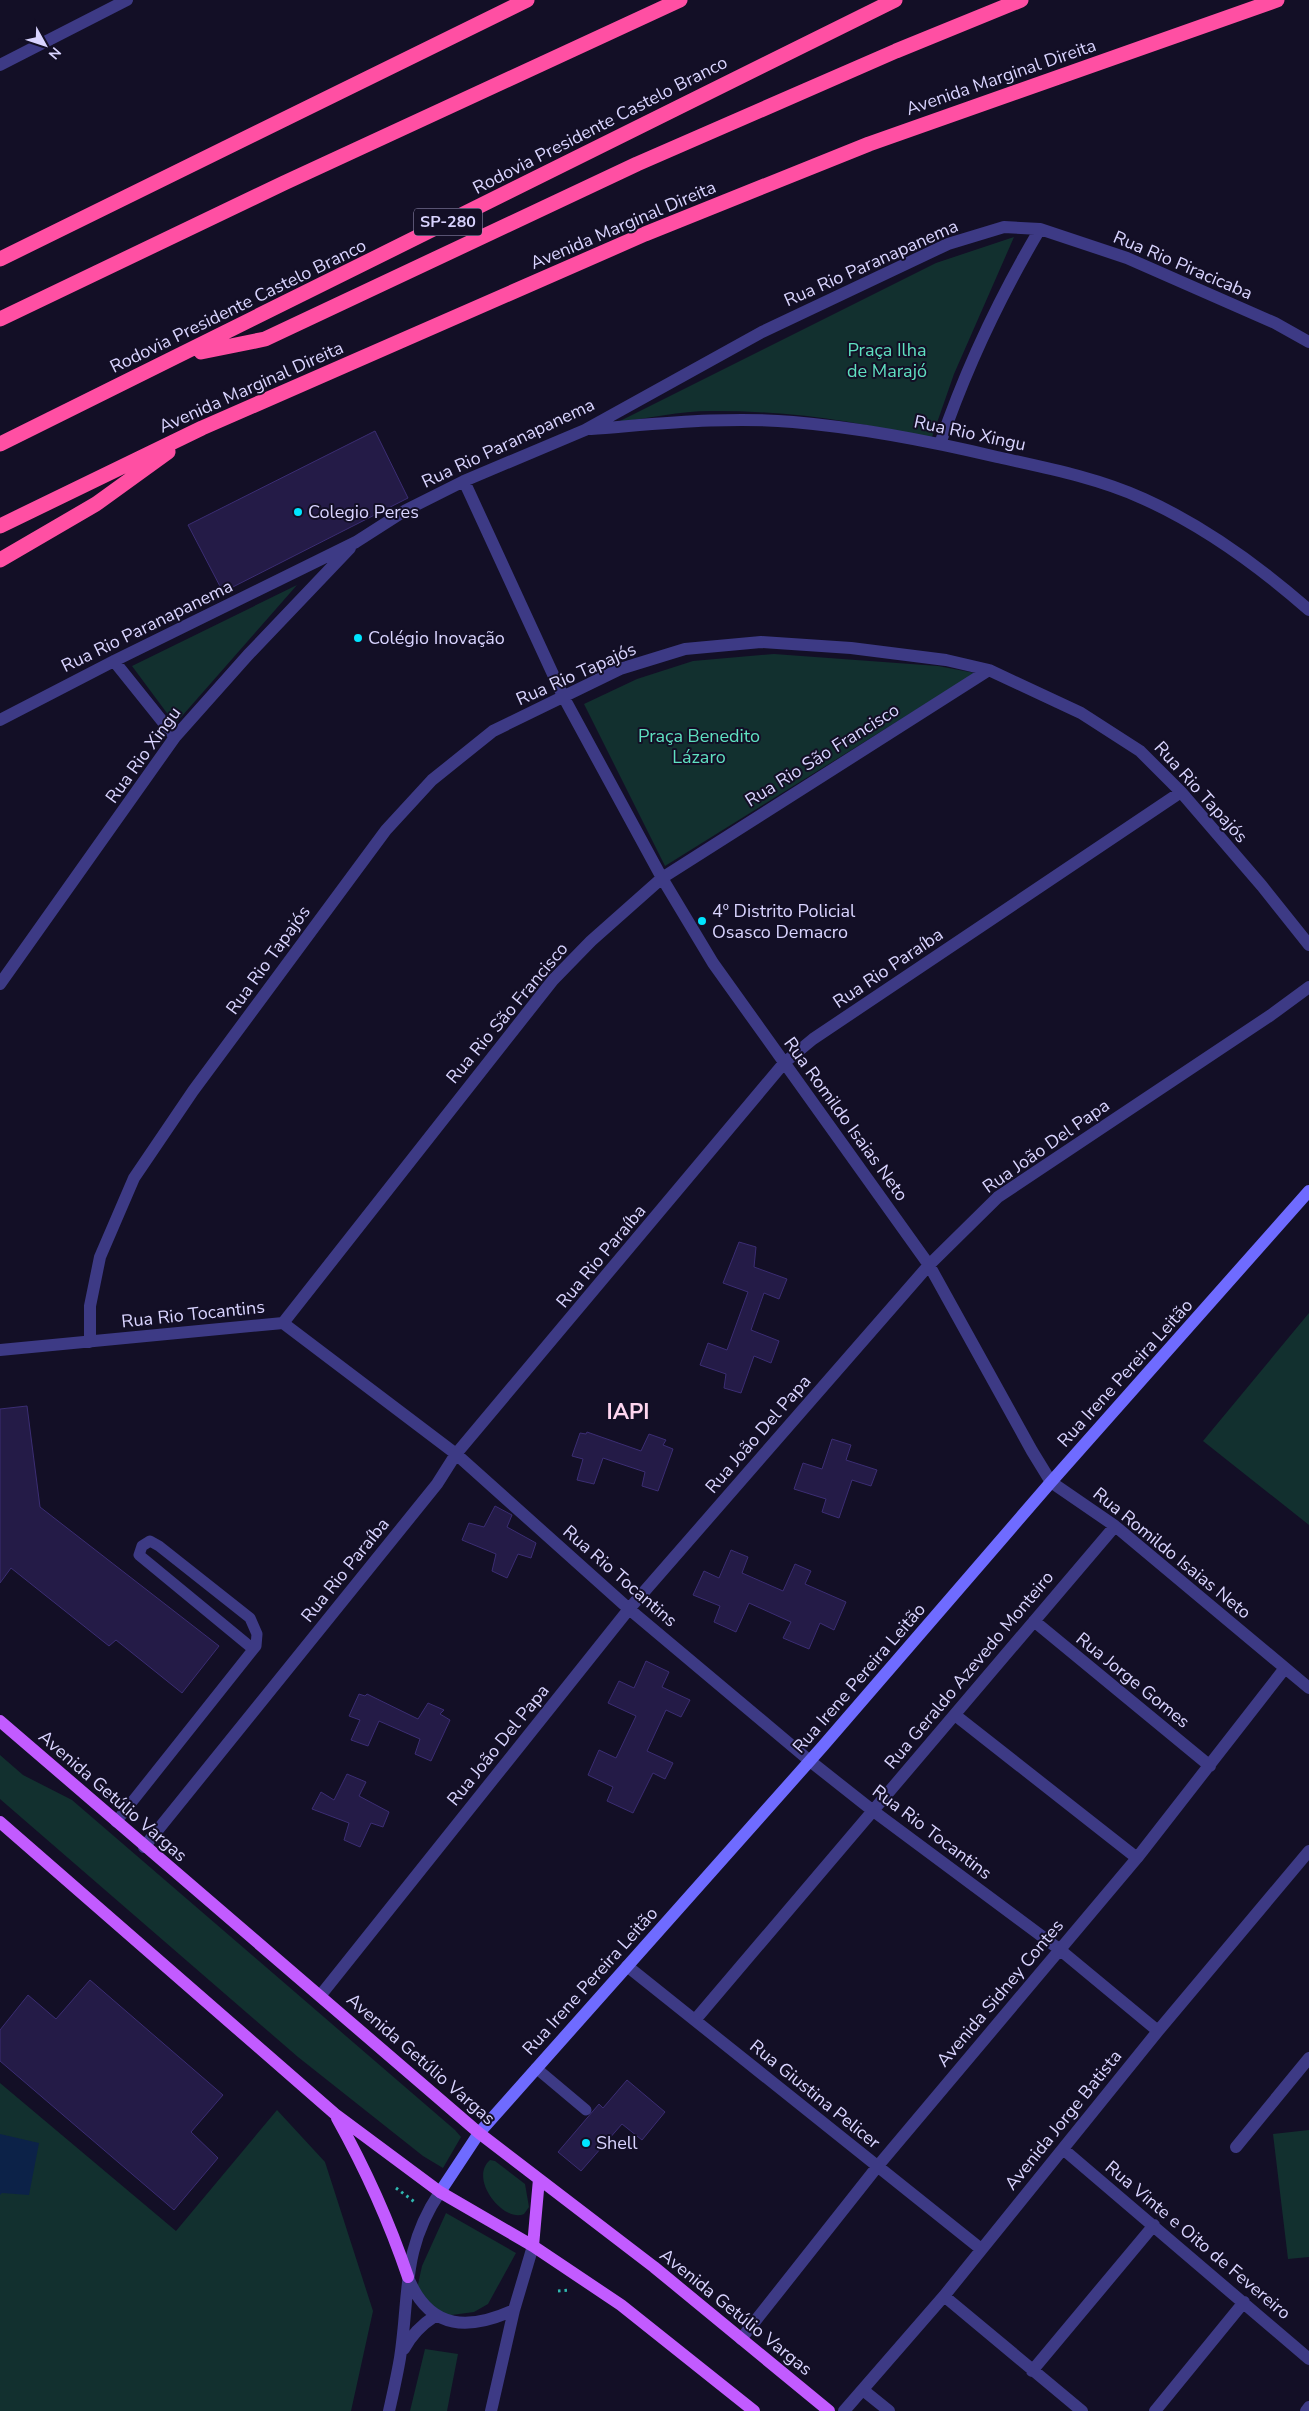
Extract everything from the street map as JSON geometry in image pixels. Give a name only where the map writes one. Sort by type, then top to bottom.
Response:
[{"type":"highway","points":[[0,259],[527,0]]},
{"type":"highway","points":[[0,319],[284,182],[680,0]]},
{"type":"highway","name":"Rodovia Presidente Castelo Branco","points":[[0,444],[181,356],[895,0]]},
{"type":"highway","points":[[181,356],[265,338],[637,164],[1021,0]]},
{"type":"highway","name":"Avenida Marginal Direita","points":[[0,526],[202,428],[645,234],[869,144],[1277,0]]},
{"type":"highway","points":[[0,560],[96,504],[202,428]]},
{"type":"main road","name":"Avenida Getúlio Vargas","points":[[0,1721],[144,1847],[479,2133],[654,2267],[829,2411]]},
{"type":"main road","points":[[0,1822],[335,2114],[440,2192],[533,2246],[621,2305],[754,2411]]},
{"type":"main road","points":[[335,2114],[364,2165],[384,2210],[408,2277]]},
{"type":"main road","points":[[533,2246],[539,2179]]},
{"type":"street","points":[[0,65],[127,0]]},
{"type":"street","name":"Rua Rio Paranapanema","points":[[0,720],[114,661],[356,542],[406,510],[464,481],[585,430],[762,332],[948,244],[1004,228],[1040,229]]},
{"type":"street","points":[[940,444],[957,394],[985,332],[1013,276],[1040,229]]},
{"type":"street","name":"Rua Rio Piracicaba","points":[[1040,229],[1127,258],[1276,323],[1309,342]]},
{"type":"street","name":"Rua Rio Xingu","points":[[585,430],[702,420],[792,422],[876,432],[940,444],[1087,478],[1144,499],[1194,526],[1271,577],[1309,610]]},
{"type":"street","name":"Rua Romildo Isaias Neto","points":[[464,481],[563,696],[662,878],[713,963],[929,1265],[1051,1482],[1115,1526],[1309,1688]]},
{"type":"street","name":"Rua Rio Xingu","points":[[0,984],[175,737],[248,655],[356,542]]},
{"type":"street","name":"Rua Rio Tapajós","points":[[90,1342],[90,1306],[100,1257],[134,1178],[204,1076],[386,830],[432,780],[493,731],[620,669],[685,649],[762,642],[851,648],[936,658],[989,670],[1081,713],[1140,752],[1181,792],[1262,886],[1309,945]]},
{"type":"street","points":[[114,661],[175,737]]},
{"type":"street","name":"Rua Rio São Francisco","points":[[283,1323],[553,980],[591,941],[662,878],[989,670]]},
{"type":"street","name":"Rua Rio Paraíba","points":[[144,1847],[431,1492],[456,1454],[784,1063],[812,1040],[1181,792]]},
{"type":"street","name":"Rua João Del Papa","points":[[320,1996],[629,1609],[929,1265],[998,1197],[1271,1015],[1309,987]]},
{"type":"street","name":"Rua Irene Pereira Leitão","points":[[440,2192],[479,2133],[810,1760],[1051,1482],[1309,1191]]},
{"type":"street","name":"Rua Rio Tocantins","points":[[0,1350],[283,1323],[456,1454],[629,1609],[810,1760],[872,1810],[1060,1949],[1158,2031]]},
{"type":"street","name":"Rua Geraldo Azevedo Monteiro","points":[[695,2020],[1115,1526]]},
{"type":"street","name":"Rua Jorge Gomes","points":[[1034,1621],[1210,1766]]},
{"type":"street","name":"Avenida Sidney Contes","points":[[741,2339],[878,2167],[1137,1858],[1285,1668]]},
{"type":"street","points":[[955,1715],[1137,1858]]},
{"type":"street","name":"Avenida Jorge Batista","points":[[844,2411],[944,2296],[1158,2031],[1309,1851]]},
{"type":"street","name":"Rua Giustina Pelicer","points":[[627,1966],[980,2250]]},
{"type":"street","points":[[1236,2147],[1309,2058]]},
{"type":"street","name":"Rua Vinte e Oito de Fevereiro","points":[[1063,2149],[1309,2359]]},
{"type":"street","points":[[389,2411],[400,2358],[408,2277],[414,2242],[428,2211],[440,2192]]},
{"type":"street","points":[[1032,2371],[1154,2225]]},
{"type":"street","points":[[491,2411],[514,2310],[533,2246]]},
{"type":"street","points":[[408,2277],[416,2296],[435,2316],[454,2323],[474,2324],[494,2320],[514,2310]]},
{"type":"street","points":[[944,2296],[1082,2411]]},
{"type":"street","points":[[1155,2411],[1244,2302]]},
{"type":"street","points":[[400,2358],[411,2336],[422,2324],[435,2316]]},
{"type":"street","points":[[863,2390],[889,2411]]},
{"type":"street","points":[[1306,2411],[1309,2407]]},
{"type":"lane","points":[[116,1822],[256,1646],[257,1634],[250,1618],[158,1546],[150,1541],[142,1546],[139,1554],[253,1649]]},
{"type":"lane","points":[[536,2068],[586,2110]]},
{"type":"path","points":[[396,2188],[419,2205]]},
{"type":"green space","name":"Praça Ilha de Marajó","points":[[1014,237],[954,374],[931,440],[852,422],[743,411],[692,412],[618,422],[936,263]]},
{"type":"green space","points":[[297,585],[175,724],[132,666]]},
{"type":"green space","name":"Praça Benedito Lázaro","points":[[774,654],[938,666],[975,673],[665,866],[584,704],[637,679],[693,661]]},
{"type":"green space","points":[[1309,1313],[1309,1525],[1203,1441]]},
{"type":"green space","points":[[0,1755],[23,1775],[72,1800],[455,2130],[461,2137],[443,2168],[423,2156],[298,2057],[0,1799]]},
{"type":"green space","points":[[0,2083],[176,2231],[277,2110],[325,2162],[373,2311],[351,2411],[0,2411]]},
{"type":"green space","points":[[1309,2130],[1309,2257],[1288,2259],[1273,2134]]},
{"type":"green space","points":[[490,2160],[495,2161],[525,2184],[529,2207],[524,2214],[516,2215],[507,2212],[491,2198],[483,2178],[484,2168]]},
{"type":"green space","points":[[446,2213],[516,2253],[488,2304],[474,2312],[444,2316],[431,2309],[417,2289],[422,2266]]},
{"type":"green space","points":[[425,2349],[458,2354],[447,2411],[410,2411]]},
{"type":"water","points":[[0,2134],[39,2143],[29,2195],[2,2193],[0,2195]]},
{"type":"building","name":"Colegio Peres","points":[[375,431],[408,498],[223,592],[188,525]]},
{"type":"building","points":[[739,1242],[756,1247],[754,1267],[787,1279],[779,1299],[764,1293],[751,1330],[779,1341],[771,1363],[754,1356],[741,1393],[724,1388],[726,1374],[700,1365],[708,1343],[727,1350],[748,1292],[723,1283]]},
{"type":"building","points":[[27,1406],[40,1507],[219,1646],[182,1693],[116,1640],[109,1646],[11,1568],[0,1583],[0,1409]]},
{"type":"building","points":[[587,1432],[641,1451],[649,1434],[666,1440],[663,1445],[673,1449],[658,1491],[642,1486],[645,1472],[603,1458],[594,1484],[577,1480],[583,1459],[572,1456],[580,1433],[586,1434]]},
{"type":"building","points":[[832,1439],[851,1445],[846,1460],[877,1470],[871,1486],[852,1480],[839,1518],[822,1512],[826,1499],[794,1489],[803,1463],[822,1469]]},
{"type":"building","points":[[495,1506],[512,1515],[507,1527],[536,1543],[531,1558],[518,1554],[507,1578],[492,1571],[496,1554],[462,1540],[469,1523],[484,1527]]},
{"type":"building","points":[[731,1550],[748,1557],[742,1573],[783,1591],[795,1564],[811,1571],[805,1584],[846,1602],[834,1630],[820,1623],[809,1649],[783,1638],[791,1622],[749,1603],[736,1632],[714,1622],[720,1606],[693,1595],[704,1571],[719,1578]]},
{"type":"building","points":[[646,1661],[669,1672],[662,1687],[690,1700],[681,1717],[666,1710],[647,1751],[673,1763],[665,1779],[653,1773],[633,1813],[607,1801],[613,1787],[588,1775],[599,1750],[616,1758],[636,1716],[608,1703],[619,1681],[634,1688]]},
{"type":"building","points":[[359,1694],[365,1696],[367,1694],[418,1719],[428,1703],[444,1710],[440,1714],[450,1720],[431,1761],[415,1754],[420,1739],[379,1721],[368,1746],[351,1740],[360,1720],[349,1716]]},
{"type":"building","points":[[347,1774],[366,1782],[359,1796],[389,1812],[383,1827],[371,1823],[360,1847],[344,1840],[349,1823],[312,1809],[321,1792],[334,1800]]},
{"type":"building","points":[[90,1980],[223,2095],[191,2132],[218,2158],[174,2210],[0,2061],[0,2030],[28,1995],[56,2019]]},
{"type":"building","points":[[627,2080],[665,2112],[642,2140],[622,2124],[581,2171],[558,2152],[599,2104],[603,2108]]},
{"type":"place","name":"Colegio Peres","points":[[298,512]]},
{"type":"place","name":"Colégio Inovação","points":[[358,638]]},
{"type":"place","name":"4º Distrito Policial Osasco Demacro","points":[[702,921]]},
{"type":"place","name":"Shell","points":[[586,2143]]},
{"type":"district","name":"IAPI","points":[[628,1412]]}]
